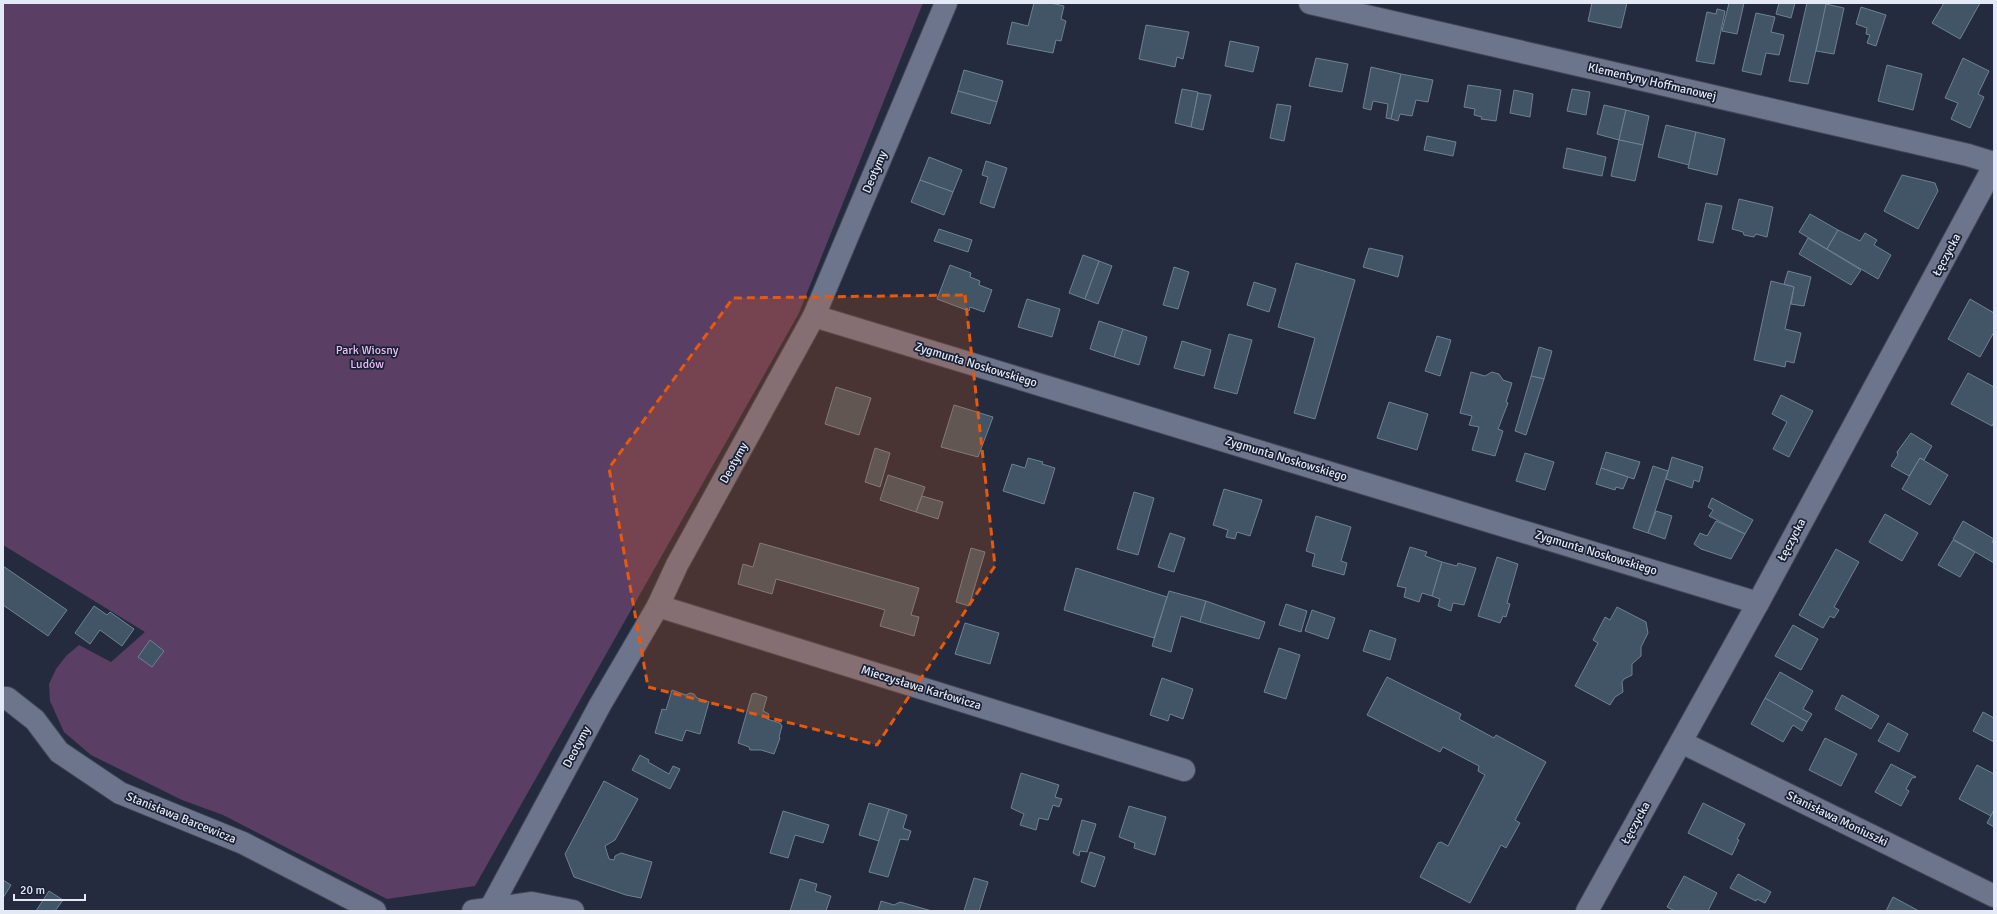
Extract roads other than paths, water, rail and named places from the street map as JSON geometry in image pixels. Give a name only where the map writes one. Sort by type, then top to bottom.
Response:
[{"type":"street","name":"Deotymy","points":[[482,910],[658,606],[677,565],[814,316],[946,3]]},
{"type":"street","name":"Klementyny Hoffmanowej","points":[[1310,3],[1968,155],[1994,165]]},
{"type":"street","name":"Łęczycka","points":[[1587,911],[1758,603],[1994,165]]},
{"type":"street","name":"Zygmunta Noskowskiego","points":[[814,316],[1758,603]]},
{"type":"street","name":"Mieczysława Karłowicza","points":[[658,606],[1184,770]]},
{"type":"street","name":"Stanisława Barcewicza","points":[[5,698],[35,720],[58,752],[120,793],[243,843],[375,911]]},
{"type":"street","name":"Stanisława Moniuszki","points":[[1681,742],[1994,896]]},
{"type":"street","points":[[482,910],[532,903],[573,911]]},
{"type":"park label","name":"Park Wiosny Ludów","points":[[367,357]]}]
